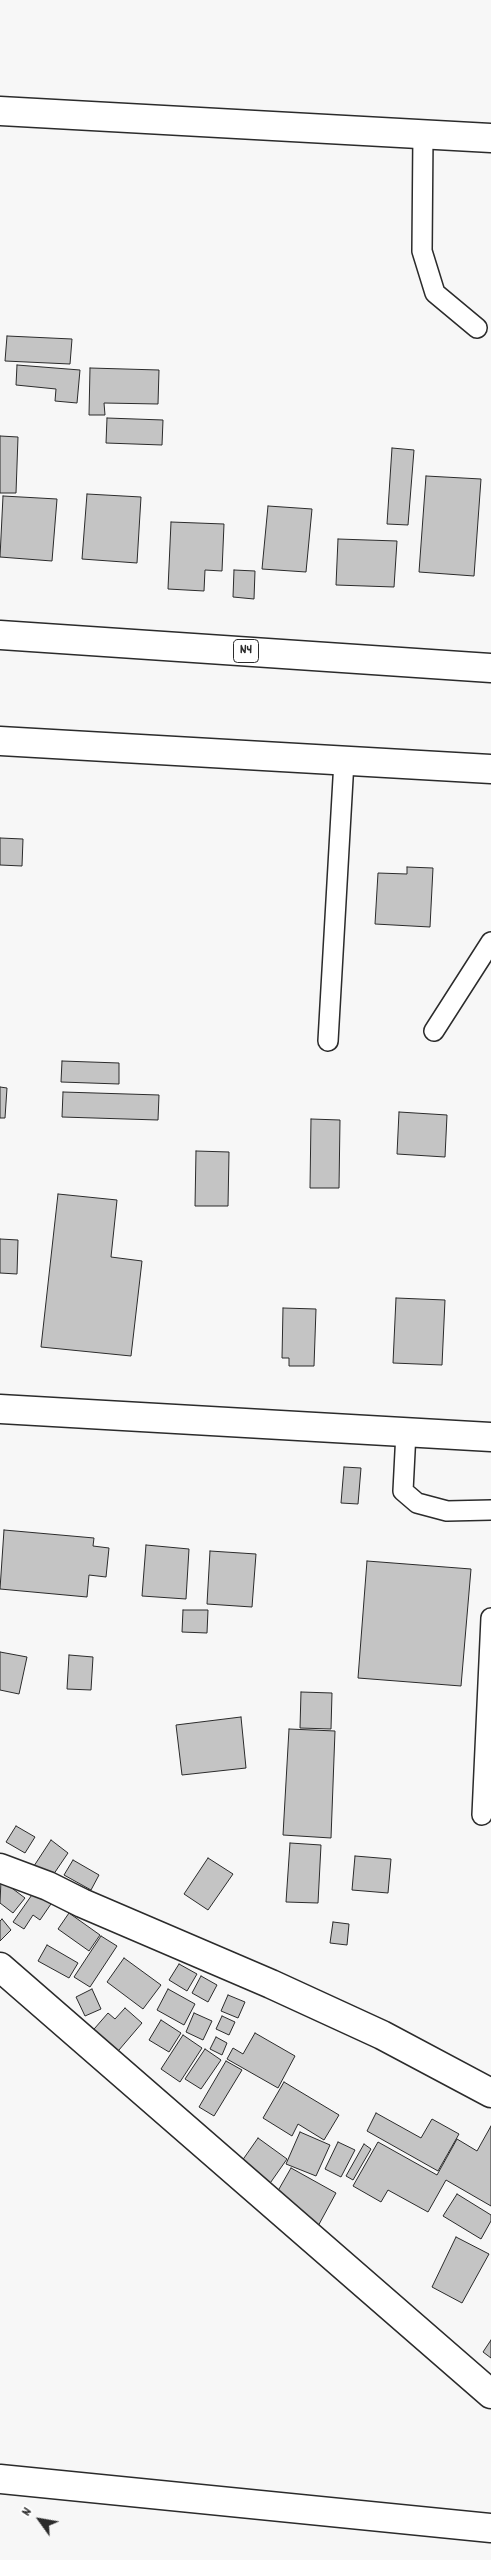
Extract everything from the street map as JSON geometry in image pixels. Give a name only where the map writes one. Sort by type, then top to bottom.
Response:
[{"type":"main road","points":[[0,111],[491,138]]},
{"type":"main road","name":"N4","points":[[0,635],[491,668]]},
{"type":"main road","points":[[0,741],[491,769]]},
{"type":"main road","points":[[0,1409],[491,1437]]},
{"type":"main road","points":[[0,1868],[48,1886],[82,1903],[271,1984],[382,2035],[491,2093]]},
{"type":"main road","points":[[0,1967],[491,2394]]},
{"type":"main road","points":[[0,2479],[491,2528]]},
{"type":"lane","points":[[423,134],[422,251],[435,293],[477,328]]},
{"type":"lane","points":[[328,1041],[344,761]]},
{"type":"lane","points":[[434,1031],[491,942]]},
{"type":"lane","points":[[406,1432],[403,1491],[416,1503],[447,1510],[491,1510]]},
{"type":"lane","points":[[482,1815],[491,1618]]},
{"type":"building","points":[[7,336],[72,339],[70,364],[5,361]]},
{"type":"building","points":[[17,365],[80,370],[77,403],[55,401],[56,389],[16,385]]},
{"type":"building","points":[[90,368],[159,370],[158,404],[104,403],[105,415],[89,415]]},
{"type":"building","points":[[107,418],[163,420],[162,445],[106,443]]},
{"type":"building","points":[[0,436],[18,437],[16,493],[0,493]]},
{"type":"building","points":[[392,448],[414,450],[408,525],[387,524]]},
{"type":"building","points":[[426,476],[481,479],[474,576],[419,572]]},
{"type":"building","points":[[87,494],[141,497],[137,563],[82,559]]},
{"type":"building","points":[[3,496],[57,499],[52,561],[0,557]]},
{"type":"building","points":[[268,506],[312,509],[306,572],[262,569]]},
{"type":"building","points":[[171,522],[224,524],[222,571],[205,570],[204,591],[168,589]]},
{"type":"building","points":[[338,539],[397,541],[394,587],[336,585]]},
{"type":"building","points":[[234,570],[255,571],[254,599],[233,597]]},
{"type":"building","points":[[0,838],[23,839],[22,866],[0,865]]},
{"type":"building","points":[[407,867],[433,868],[430,927],[375,924],[378,873],[407,874]]},
{"type":"building","points":[[62,1061],[119,1063],[119,1084],[61,1082]]},
{"type":"building","points":[[0,1087],[7,1088],[5,1118],[0,1118]]},
{"type":"building","points":[[63,1092],[159,1095],[158,1120],[62,1117]]},
{"type":"building","points":[[399,1112],[447,1115],[445,1157],[397,1154]]},
{"type":"building","points":[[311,1119],[340,1120],[339,1188],[310,1188]]},
{"type":"building","points":[[196,1151],[229,1152],[228,1206],[195,1206]]},
{"type":"building","points":[[58,1194],[117,1200],[111,1257],[142,1261],[131,1356],[41,1347]]},
{"type":"building","points":[[0,1239],[18,1240],[17,1274],[0,1273]]},
{"type":"building","points":[[396,1298],[445,1300],[442,1365],[393,1363]]},
{"type":"building","points":[[283,1308],[316,1309],[314,1366],[289,1366],[289,1358],[282,1358]]},
{"type":"building","points":[[344,1467],[361,1468],[358,1504],[341,1503]]},
{"type":"building","points":[[4,1530],[94,1538],[93,1546],[109,1548],[106,1577],[89,1575],[87,1597],[0,1589]]},
{"type":"building","points":[[146,1545],[189,1549],[186,1599],[142,1596]]},
{"type":"building","points":[[210,1551],[256,1554],[252,1607],[207,1604]]},
{"type":"building","points":[[367,1561],[471,1569],[461,1686],[358,1678]]},
{"type":"building","points":[[183,1610],[208,1610],[207,1633],[182,1632]]},
{"type":"building","points":[[0,1652],[27,1657],[19,1694],[0,1690]]},
{"type":"building","points":[[69,1655],[93,1657],[91,1690],[67,1689]]},
{"type":"building","points":[[301,1692],[332,1693],[331,1729],[300,1728]]},
{"type":"building","points":[[241,1717],[246,1768],[182,1775],[176,1725]]},
{"type":"building","points":[[289,1729],[335,1731],[331,1838],[283,1835]]},
{"type":"building","points":[[16,1826],[35,1837],[25,1853],[6,1842]]},
{"type":"building","points":[[51,1840],[68,1853],[49,1881],[32,1869]]},
{"type":"building","points":[[290,1843],[321,1845],[318,1903],[286,1902]]},
{"type":"building","points":[[355,1856],[391,1859],[388,1893],[352,1890]]},
{"type":"building","points":[[208,1858],[233,1874],[208,1910],[184,1894]]},
{"type":"building","points":[[73,1860],[99,1875],[91,1890],[64,1875]]},
{"type":"building","points":[[1,1880],[25,1898],[13,1913],[0,1903]]},
{"type":"building","points":[[36,1889],[53,1901],[40,1920],[33,1915],[24,1929],[13,1922]]},
{"type":"building","points":[[69,1913],[100,1935],[89,1951],[58,1929]]},
{"type":"building","points":[[2,1919],[11,1930],[0,1941],[0,1921]]},
{"type":"building","points":[[333,1922],[349,1924],[347,1945],[330,1943]]},
{"type":"building","points":[[101,1936],[117,1946],[90,1987],[74,1977]]},
{"type":"building","points":[[47,1945],[78,1963],[69,1978],[38,1961]]},
{"type":"building","points":[[124,1958],[161,1985],[143,2009],[107,1982]]},
{"type":"building","points":[[179,1964],[197,1974],[187,1991],[169,1980]]},
{"type":"building","points":[[201,1976],[217,1985],[208,2002],[192,1993]]},
{"type":"building","points":[[92,1989],[101,2009],[85,2016],[76,1997]]},
{"type":"building","points":[[168,1989],[195,2004],[184,2025],[157,2010]]},
{"type":"building","points":[[228,1995],[245,2002],[238,2018],[221,2011]]},
{"type":"building","points":[[125,2008],[142,2023],[113,2057],[88,2036],[108,2013],[115,2019]]},
{"type":"building","points":[[194,2013],[212,2021],[203,2040],[186,2032]]},
{"type":"building","points":[[222,2016],[235,2022],[229,2035],[216,2029]]},
{"type":"building","points":[[161,2020],[181,2033],[169,2052],[149,2040]]},
{"type":"building","points":[[255,2033],[295,2056],[278,2088],[227,2059],[233,2048],[243,2054]]},
{"type":"building","points":[[183,2035],[202,2048],[180,2082],[161,2069]]},
{"type":"building","points":[[216,2037],[227,2043],[222,2055],[210,2049]]},
{"type":"building","points":[[205,2049],[221,2060],[201,2089],[185,2079]]},
{"type":"building","points":[[226,2061],[242,2070],[214,2116],[199,2107]]},
{"type":"building","points":[[284,2082],[339,2115],[324,2140],[298,2124],[292,2136],[263,2118]]},
{"type":"building","points":[[376,2113],[421,2138],[432,2119],[459,2134],[438,2171],[367,2131]]},
{"type":"building","points":[[491,2126],[491,2206],[446,2180],[428,2212],[388,2190],[381,2202],[353,2186],[378,2142],[437,2175],[457,2139],[477,2151]]},
{"type":"building","points":[[300,2132],[330,2145],[316,2176],[286,2164]]},
{"type":"building","points":[[258,2138],[287,2159],[266,2189],[237,2168]]},
{"type":"building","points":[[338,2142],[355,2150],[341,2177],[325,2169]]},
{"type":"building","points":[[364,2144],[371,2149],[353,2180],[346,2176]]},
{"type":"building","points":[[291,2168],[336,2193],[317,2228],[271,2203]]},
{"type":"building","points":[[457,2194],[491,2215],[491,2221],[481,2239],[443,2216]]},
{"type":"building","points":[[456,2237],[489,2254],[462,2303],[432,2287]]},
{"type":"building","points":[[491,2340],[491,2358],[483,2352]]}]
